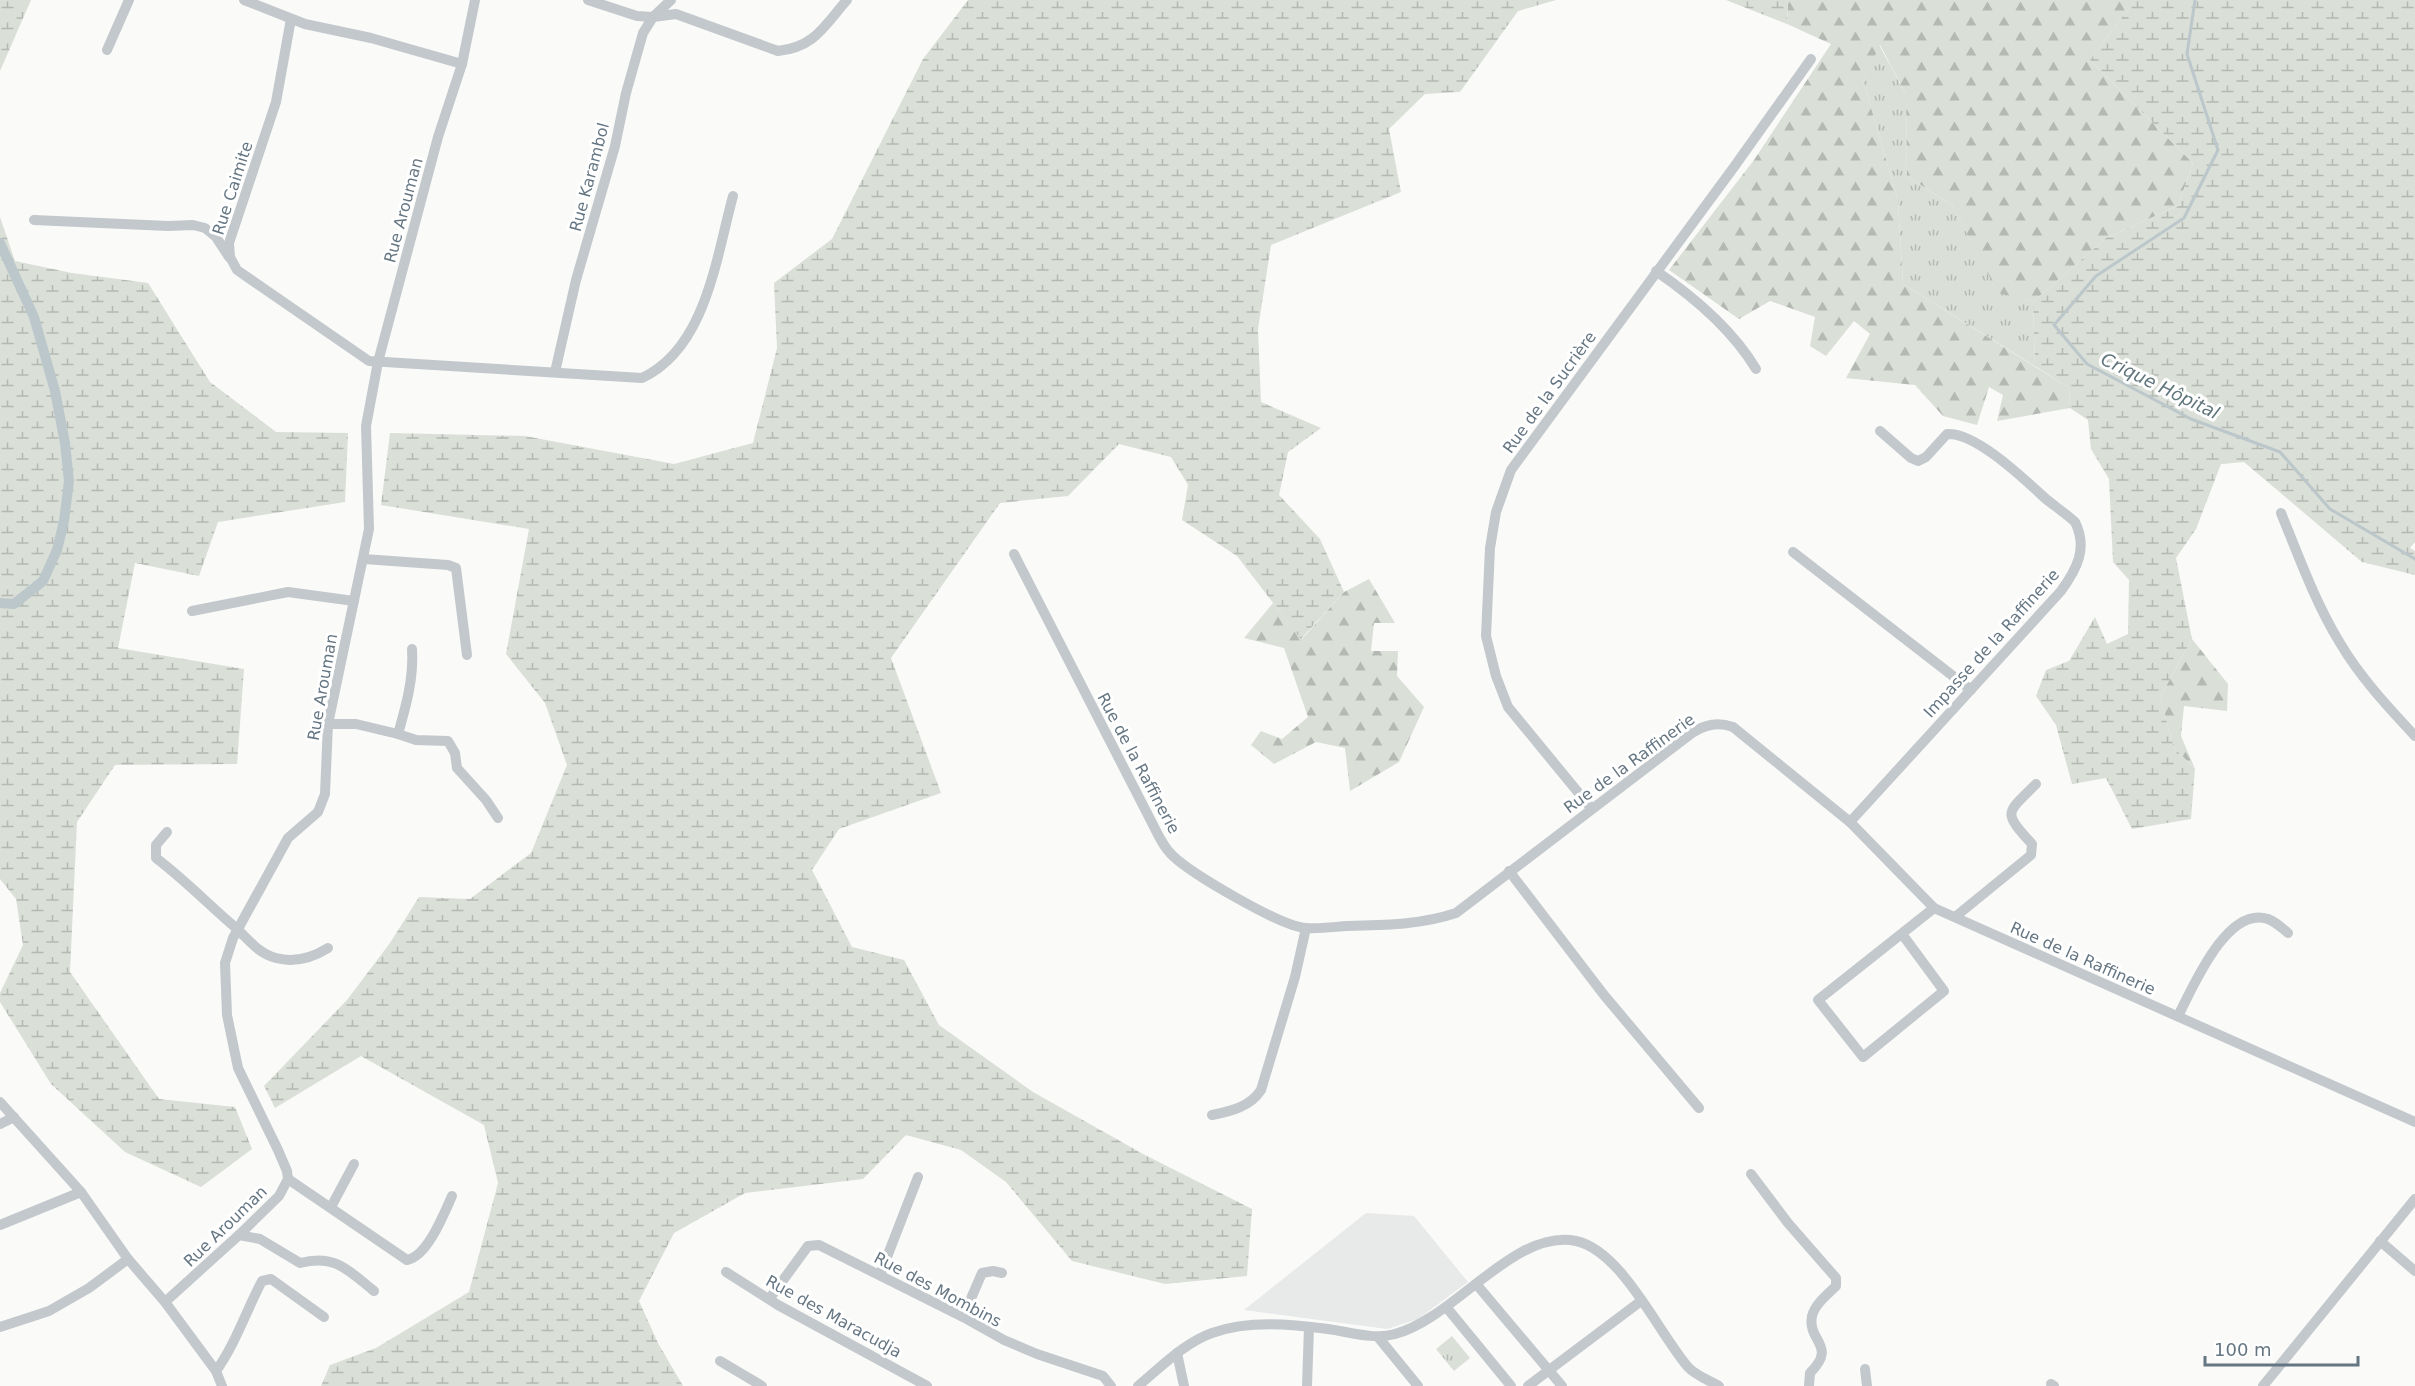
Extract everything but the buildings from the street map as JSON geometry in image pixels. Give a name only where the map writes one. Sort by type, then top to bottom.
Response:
[{"type":"street","points":[[107,50],[129,0]]},
{"type":"street","points":[[244,0],[291,19],[382,41],[462,64]]},
{"type":"street","name":"Rue Arouman","points":[[165,1302],[279,1196],[288,1179],[283,1160],[238,1068],[227,1015],[225,963],[233,938],[288,838],[318,812],[326,794],[328,724],[369,529],[366,426],[378,362],[438,137],[462,64],[475,0]]},
{"type":"street","points":[[588,0],[637,16],[676,14],[778,51],[795,49],[810,43],[847,0]]},
{"type":"street","name":"Rue Karambol","points":[[555,372],[576,280],[615,146],[626,93],[643,33],[652,17],[671,0]]},
{"type":"street","name":"Rue Caimite","points":[[291,19],[276,102],[229,243],[230,257],[237,270],[362,357],[378,362]]},
{"type":"street","name":"Rue de la Sucrière","points":[[1591,808],[1508,707],[1496,676],[1486,636],[1490,548],[1496,512],[1511,470],[1811,59]]},
{"type":"street","points":[[378,362],[642,378],[668,362],[696,323],[710,282],[733,196]]},
{"type":"street","points":[[34,220],[193,225],[205,228],[216,237],[230,257]]},
{"type":"street","points":[[1656,271],[1688,295],[1732,336],[1742,346],[1756,369]]},
{"type":"street","name":"Impasse de la Raffinerie","points":[[1850,822],[2069,580],[2081,555],[2080,530],[2075,522],[2001,460],[1963,437],[1947,434],[1926,457],[1918,461],[1911,458],[1880,431]]},
{"type":"street","points":[[2281,513],[2313,591],[2340,644],[2369,684],[2415,736]]},
{"type":"street","points":[[1793,552],[1971,690]]},
{"type":"street","name":"Rue de la Raffinerie","points":[[1014,554],[1149,817],[1171,855],[1221,889],[1284,922],[1306,928],[1401,924],[1438,919],[1456,913],[1591,808],[1698,729],[1707,725],[1724,724],[1733,727],[1850,822],[1934,908],[2415,1122]]},
{"type":"street","points":[[364,559],[448,565],[456,568],[467,655]]},
{"type":"street","points":[[192,611],[288,592],[354,601]]},
{"type":"street","points":[[398,734],[408,696],[413,663],[412,650]]},
{"type":"street","points":[[328,724],[356,724],[416,740],[448,741],[454,753],[457,768],[486,800],[498,818]]},
{"type":"street","points":[[1955,917],[2031,855],[2032,844],[2010,817],[2011,810],[2036,784]]},
{"type":"street","points":[[168,832],[156,845],[156,858],[238,930],[251,945],[275,958],[296,960],[315,956],[328,948]]},
{"type":"street","points":[[1509,871],[1604,995],[1699,1108]]},
{"type":"street","points":[[1902,934],[1944,991],[1863,1057],[1818,1000],[1934,908]]},
{"type":"street","points":[[2178,1016],[2195,982],[2225,934],[2253,918],[2266,918],[2288,933]]},
{"type":"street","points":[[1212,1115],[1244,1106],[1255,1099],[1262,1090],[1295,976],[1306,928]]},
{"type":"street","points":[[0,1102],[81,1192],[128,1259],[165,1302],[216,1371],[222,1386]]},
{"type":"street","points":[[0,1124],[14,1117]]},
{"type":"street","points":[[331,1207],[354,1164]]},
{"type":"street","points":[[1751,1174],[1788,1223],[1836,1278],[1836,1286],[1816,1305],[1812,1316],[1812,1325],[1822,1354],[1821,1362],[1810,1373],[1809,1386]]},
{"type":"street","points":[[880,1275],[918,1177]]},
{"type":"street","points":[[288,1179],[407,1260],[418,1255],[437,1230],[452,1196]]},
{"type":"street","points":[[0,1225],[81,1192]]},
{"type":"street","points":[[2263,1386],[2415,1199]]},
{"type":"street","points":[[239,1235],[261,1239],[300,1263],[322,1259],[342,1265],[374,1291]]},
{"type":"street","points":[[1138,1386],[1177,1353],[1211,1333],[1256,1324],[1309,1327],[1378,1337],[1395,1334],[1422,1324],[1447,1308],[1516,1254],[1547,1241],[1576,1241],[1605,1254],[1625,1278],[1690,1370],[1719,1386]]},
{"type":"street","points":[[2380,1241],[2415,1271]]},
{"type":"street","name":"Rue des Mombins","points":[[770,1298],[808,1246],[819,1245],[1018,1347],[1103,1376],[1111,1386]]},
{"type":"street","points":[[0,1327],[49,1311],[89,1288],[128,1259]]},
{"type":"street","points":[[963,1317],[982,1274],[993,1271],[1002,1273]]},
{"type":"street","name":"Rue des Maracudja","points":[[726,1272],[778,1305],[927,1386]]},
{"type":"street","points":[[216,1371],[230,1352],[261,1281],[271,1279],[324,1317]]},
{"type":"street","points":[[1477,1285],[1562,1386]]},
{"type":"street","points":[[1528,1386],[1641,1301]]},
{"type":"street","points":[[1447,1308],[1511,1386]]},
{"type":"street","points":[[1307,1386],[1309,1327]]},
{"type":"street","points":[[1378,1337],[1418,1386]]},
{"type":"street","points":[[1177,1353],[1184,1386]]},
{"type":"street","points":[[720,1361],[762,1386]]},
{"type":"street","points":[[1865,1369],[1867,1386]]},
{"type":"shaded area","points":[[1366,1213],[1414,1216],[1468,1282],[1418,1319],[1387,1329],[1244,1310]]},
{"type":"green space","points":[[0,0],[31,0],[0,71]]},
{"type":"green space","points":[[968,0],[1556,0],[1518,11],[1460,92],[1425,94],[1389,129],[1401,192],[1271,245],[1258,329],[1261,402],[1321,428],[1288,452],[1279,495],[1320,539],[1344,592],[1301,639],[1237,556],[1182,520],[1188,485],[1171,457],[1119,444],[1068,496],[1000,503],[891,658],[941,793],[839,829],[812,870],[852,947],[904,960],[939,1025],[1033,1092],[1143,1154],[1252,1209],[1247,1276],[1165,1284],[1072,1261],[1006,1182],[961,1150],[906,1135],[863,1179],[745,1193],[674,1233],[639,1301],[658,1343],[683,1386],[321,1386],[330,1365],[376,1348],[469,1292],[498,1183],[484,1125],[361,1056],[275,1108],[264,1086],[347,1000],[390,943],[419,897],[470,899],[531,853],[567,765],[545,703],[506,654],[529,529],[381,505],[390,433],[525,436],[674,464],[753,443],[777,348],[774,283],[832,239],[923,59]]},
{"type":"green space","points":[[1726,0],[1788,0],[1787,24]]},
{"type":"green space","points":[[1788,0],[2135,0],[2090,60],[2193,163],[2178,206],[2106,238],[2033,302],[1998,293],[1952,205],[1907,176],[1906,94],[1880,45],[1863,80],[1898,201],[1903,284],[2069,388],[2070,408],[1997,421],[2003,395],[1989,387],[1977,425],[1943,416],[1915,385],[1846,378],[1870,334],[1854,321],[1826,356],[1810,346],[1815,317],[1770,301],[1739,319],[1669,270],[1754,160],[1831,44],[1787,24]]},
{"type":"green space","points":[[2135,0],[2415,0],[2415,542],[2410,548],[2415,551],[2415,575],[2362,562],[2244,462],[2221,464],[2196,529],[2176,558],[2192,639],[2160,697],[2174,748],[2195,769],[2191,819],[2132,829],[2106,778],[2072,784],[2056,725],[2036,696],[2046,670],[2069,661],[2095,617],[2107,644],[2128,634],[2129,580],[2113,562],[2109,479],[2091,449],[2088,420],[2070,408],[2069,388],[2035,366],[2033,302],[2106,238],[2178,206],[2193,163],[2090,60]]},
{"type":"green space","points":[[1879,45],[1906,94],[1907,176],[1952,205],[1998,292],[2033,302],[2035,366],[1903,284],[1898,201],[1863,80]]},
{"type":"green space","points":[[0,217],[15,261],[72,273],[148,283],[210,382],[276,432],[348,433],[345,502],[218,522],[199,576],[135,563],[118,648],[244,669],[237,764],[115,765],[77,822],[70,972],[159,1099],[235,1107],[252,1149],[201,1187],[125,1152],[51,1084],[0,1002],[0,993],[23,945],[16,899],[0,879]]},
{"type":"green space","points":[[1369,579],[1395,623],[1374,623],[1371,651],[1398,651],[1397,676],[1424,707],[1399,762],[1350,791],[1345,748],[1316,742],[1274,764],[1251,745],[1261,731],[1282,739],[1308,717],[1284,648],[1244,638],[1273,603],[1302,639],[1344,592]]},
{"type":"green space","points":[[2192,639],[2228,684],[2227,711],[2184,706],[2181,736],[2195,769],[2174,748],[2160,697]]},
{"type":"green space","points":[[1452,1336],[1470,1358],[1454,1371],[1436,1349]]},
{"type":"waterway","name":"Crique Hôpital","points":[[2195,0],[2187,54],[2218,150],[2184,218],[2096,276],[2054,325],[2087,364],[2191,419],[2280,452],[2330,509],[2415,559]]},
{"type":"waterway","points":[[0,243],[34,317],[55,391],[65,443],[69,481],[64,521],[57,550],[43,581],[14,604],[0,603]]}]
